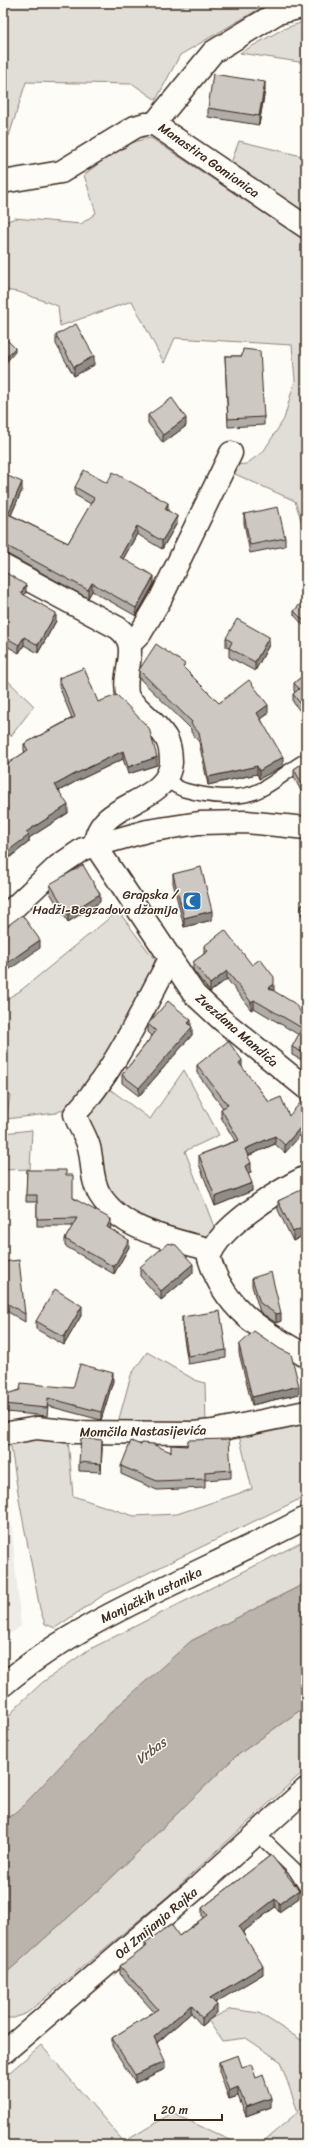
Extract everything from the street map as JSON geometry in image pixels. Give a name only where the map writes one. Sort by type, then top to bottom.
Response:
[{"type":"street","name":"Manastira Gomionica","points":[[306,6],[277,13],[212,52],[154,124],[306,227]]},
{"type":"street","points":[[3,182],[62,172],[135,127],[145,124],[154,124]]},
{"type":"street","points":[[95,845],[97,831],[110,817],[159,787],[170,771],[171,757],[166,738],[128,698],[126,690],[126,676],[131,643],[140,634],[160,600],[231,453]]},
{"type":"street","points":[[3,566],[118,628],[124,632],[131,643]]},
{"type":"street","points":[[3,918],[65,860],[83,849],[95,845],[147,831],[199,822],[246,822],[306,828]]},
{"type":"street","name":"Zvezdana Mandića","points":[[95,845],[195,995],[222,1020],[306,1088]]},
{"type":"street","points":[[170,959],[107,1071],[90,1097],[75,1114],[89,1146],[99,1194],[106,1202],[123,1218],[140,1229],[211,1250]]},
{"type":"street","points":[[306,1177],[278,1191],[250,1212],[218,1241],[211,1250],[209,1258],[220,1284],[230,1299],[248,1319],[263,1331],[306,1356]]},
{"type":"street","name":"Momčila Nastasijevića","points":[[3,1434],[37,1428],[75,1432],[193,1433],[213,1431],[306,1412]]},
{"type":"street","name":"Manjačkih ustanika","points":[[3,1685],[53,1646],[144,1596],[206,1568],[306,1518]]},
{"type":"street","name":"Od Zmijanja Rajka","points":[[3,2053],[193,1891],[306,1789]]},
{"type":"lane","points":[[165,780],[188,791],[206,795],[241,795],[258,791],[272,784],[306,760]]},
{"type":"lane","points":[[264,1827],[263,1838],[295,1870],[306,1887]]},
{"type":"shaded area","points":[[3,3],[273,3],[264,6],[180,55],[156,100],[133,84],[26,82],[9,136],[3,133]]},
{"type":"shaded area","points":[[306,21],[306,63],[240,53],[283,29]]},
{"type":"shaded area","points":[[151,138],[306,241],[306,536],[295,501],[235,474],[232,465],[246,464],[263,452],[284,419],[295,380],[292,345],[175,338],[164,363],[132,301],[60,326],[58,306],[19,292],[3,290],[3,223],[15,218],[81,224],[96,213],[84,175],[107,157],[124,147],[141,140]]},
{"type":"shaded area","points":[[239,141],[306,157],[306,213],[231,163]]},
{"type":"shaded area","points":[[3,676],[34,706],[11,736],[3,729]]},
{"type":"shaded area","points":[[118,911],[155,960],[147,981],[79,1101],[56,1113],[6,1119],[10,1096],[3,1090],[3,1001],[20,991]]},
{"type":"shaded area","points":[[184,1070],[219,1135],[185,1151],[216,1232],[207,1239],[143,1224],[102,1188],[83,1120],[107,1087],[150,1119]]},
{"type":"shaded area","points":[[32,1130],[30,1169],[3,1170],[3,1133]]},
{"type":"shaded area","points":[[147,1352],[195,1380],[205,1383],[206,1424],[117,1426],[131,1375]]},
{"type":"shaded area","points":[[306,1421],[306,1496],[105,1594],[55,1628],[45,1624],[40,1609],[20,1505],[10,1441],[36,1437],[68,1439],[73,1496],[134,1516],[177,1514],[252,1489],[238,1431]]},
{"type":"shaded area","points":[[11,1521],[21,1626],[3,1639],[3,1523]]},
{"type":"shaded area","points":[[306,1540],[306,1583],[191,1641],[18,1811],[3,1821],[3,1724],[18,1705],[43,1682],[88,1650]]},
{"type":"shaded area","points":[[306,1706],[306,1769],[167,1897],[27,2013],[14,2018],[3,2018],[3,1976],[104,1885],[235,1757]]},
{"type":"shaded area","points":[[231,2009],[259,2013],[306,2043],[306,2145],[259,2145],[298,2112],[280,2061],[246,2038],[222,2041],[208,2020]]},
{"type":"shaded area","points":[[41,2045],[124,2142],[172,2113],[241,2145],[3,2145],[3,2078]]},
{"type":"water","name":"Vrbas","points":[[306,1583],[306,1706],[235,1757],[104,1885],[3,1976],[3,1821],[18,1811],[110,1713],[191,1641]]},
{"type":"building","points":[[213,74],[265,82],[259,116],[208,108]]},
{"type":"building","points":[[76,324],[94,356],[74,367],[56,335]]},
{"type":"building","points":[[3,336],[15,348],[3,361]]},
{"type":"building","points":[[243,349],[260,351],[264,417],[228,419],[225,356],[242,356]]},
{"type":"building","points":[[172,398],[186,418],[163,435],[148,415]]},
{"type":"building","points":[[84,470],[107,483],[113,472],[168,503],[165,509],[177,516],[162,541],[137,526],[120,557],[154,576],[136,608],[92,583],[88,590],[9,547],[3,546],[3,474],[22,482],[8,514],[68,543],[94,498],[75,487]]},
{"type":"building","points":[[278,507],[285,538],[250,545],[244,514]]},
{"type":"building","points":[[3,571],[26,585],[21,593],[56,613],[38,645],[24,637],[19,645],[3,636]]},
{"type":"building","points":[[306,598],[306,623],[294,611]]},
{"type":"building","points":[[237,619],[269,637],[255,662],[229,648],[232,642],[226,638]]},
{"type":"building","points":[[156,644],[185,664],[183,667],[219,703],[249,680],[268,705],[257,713],[283,757],[259,771],[257,766],[208,777],[199,733],[191,724],[192,722],[139,670]]},
{"type":"building","points":[[84,668],[98,702],[117,695],[149,728],[157,757],[128,767],[123,751],[55,785],[68,805],[26,832],[29,835],[4,854],[3,767],[28,750],[24,744],[75,717],[59,678]]},
{"type":"building","points":[[306,673],[306,711],[293,694],[299,689],[294,683]]},
{"type":"building","points":[[306,761],[306,792],[294,769]]},
{"type":"building","points":[[83,865],[100,894],[68,914],[50,884]]},
{"type":"building","name":"Grapska / Hadži-Begzadova džamija","points":[[201,867],[212,911],[184,918],[173,874]]},
{"type":"building","points":[[306,902],[306,912],[301,906]]},
{"type":"building","points":[[22,915],[40,940],[3,966],[3,929]]},
{"type":"building","points":[[225,930],[252,965],[260,959],[274,977],[274,984],[269,988],[294,1003],[306,1019],[306,1054],[292,1047],[302,1028],[254,1000],[251,1002],[227,971],[210,984],[193,962],[208,951],[204,946]]},
{"type":"building","points":[[168,1001],[191,1020],[188,1023],[192,1027],[139,1088],[122,1075],[156,1031],[148,1024]]},
{"type":"building","points":[[228,1041],[242,1060],[239,1063],[269,1102],[281,1097],[289,1116],[306,1096],[306,1121],[285,1145],[275,1136],[245,1149],[251,1163],[245,1166],[252,1183],[215,1197],[199,1155],[239,1140],[221,1109],[228,1105],[197,1065]]},
{"type":"building","points":[[27,1170],[66,1170],[66,1175],[73,1175],[73,1198],[111,1219],[107,1227],[129,1240],[114,1267],[65,1239],[77,1218],[37,1219],[37,1195],[26,1195]]},
{"type":"building","points":[[305,1188],[306,1226],[293,1232],[278,1201]]},
{"type":"building","points":[[168,1243],[176,1245],[193,1264],[161,1291],[140,1267]]},
{"type":"building","points":[[19,1260],[25,1314],[3,1301],[3,1262]]},
{"type":"building","points":[[271,1272],[281,1313],[276,1314],[260,1303],[252,1278]]},
{"type":"building","points":[[55,1289],[82,1306],[64,1337],[36,1321]]},
{"type":"building","points":[[220,1311],[226,1350],[188,1356],[182,1317]]},
{"type":"building","points":[[254,1331],[280,1349],[291,1354],[299,1386],[252,1397],[239,1345]]},
{"type":"building","points":[[80,1364],[113,1373],[101,1412],[48,1398],[47,1408],[3,1404],[3,1395],[20,1390],[21,1383],[73,1388]]},
{"type":"building","points":[[3,1404],[6,1413],[3,1414]]},
{"type":"building","points":[[81,1438],[102,1440],[101,1464],[79,1462]]},
{"type":"building","points":[[229,1439],[231,1470],[205,1472],[205,1479],[157,1481],[121,1466],[131,1441],[141,1445],[142,1443],[152,1444],[171,1452],[171,1445],[187,1446],[188,1440]]},
{"type":"building","points":[[271,1855],[299,1890],[279,1904],[275,1899],[239,1927],[263,1966],[210,1998],[217,2005],[202,2018],[191,2005],[154,2037],[165,2061],[135,2075],[112,2038],[158,2009],[120,1966],[147,1946],[145,1943],[171,1924],[179,1936],[207,1915],[202,1908]]},
{"type":"building","points":[[238,2055],[242,2067],[251,2064],[256,2078],[263,2075],[271,2098],[246,2107],[238,2087],[229,2091],[219,2062]]},
{"type":"place","name":"Grapska / Hadži-Begzadova džamija","points":[[192,901]]}]
